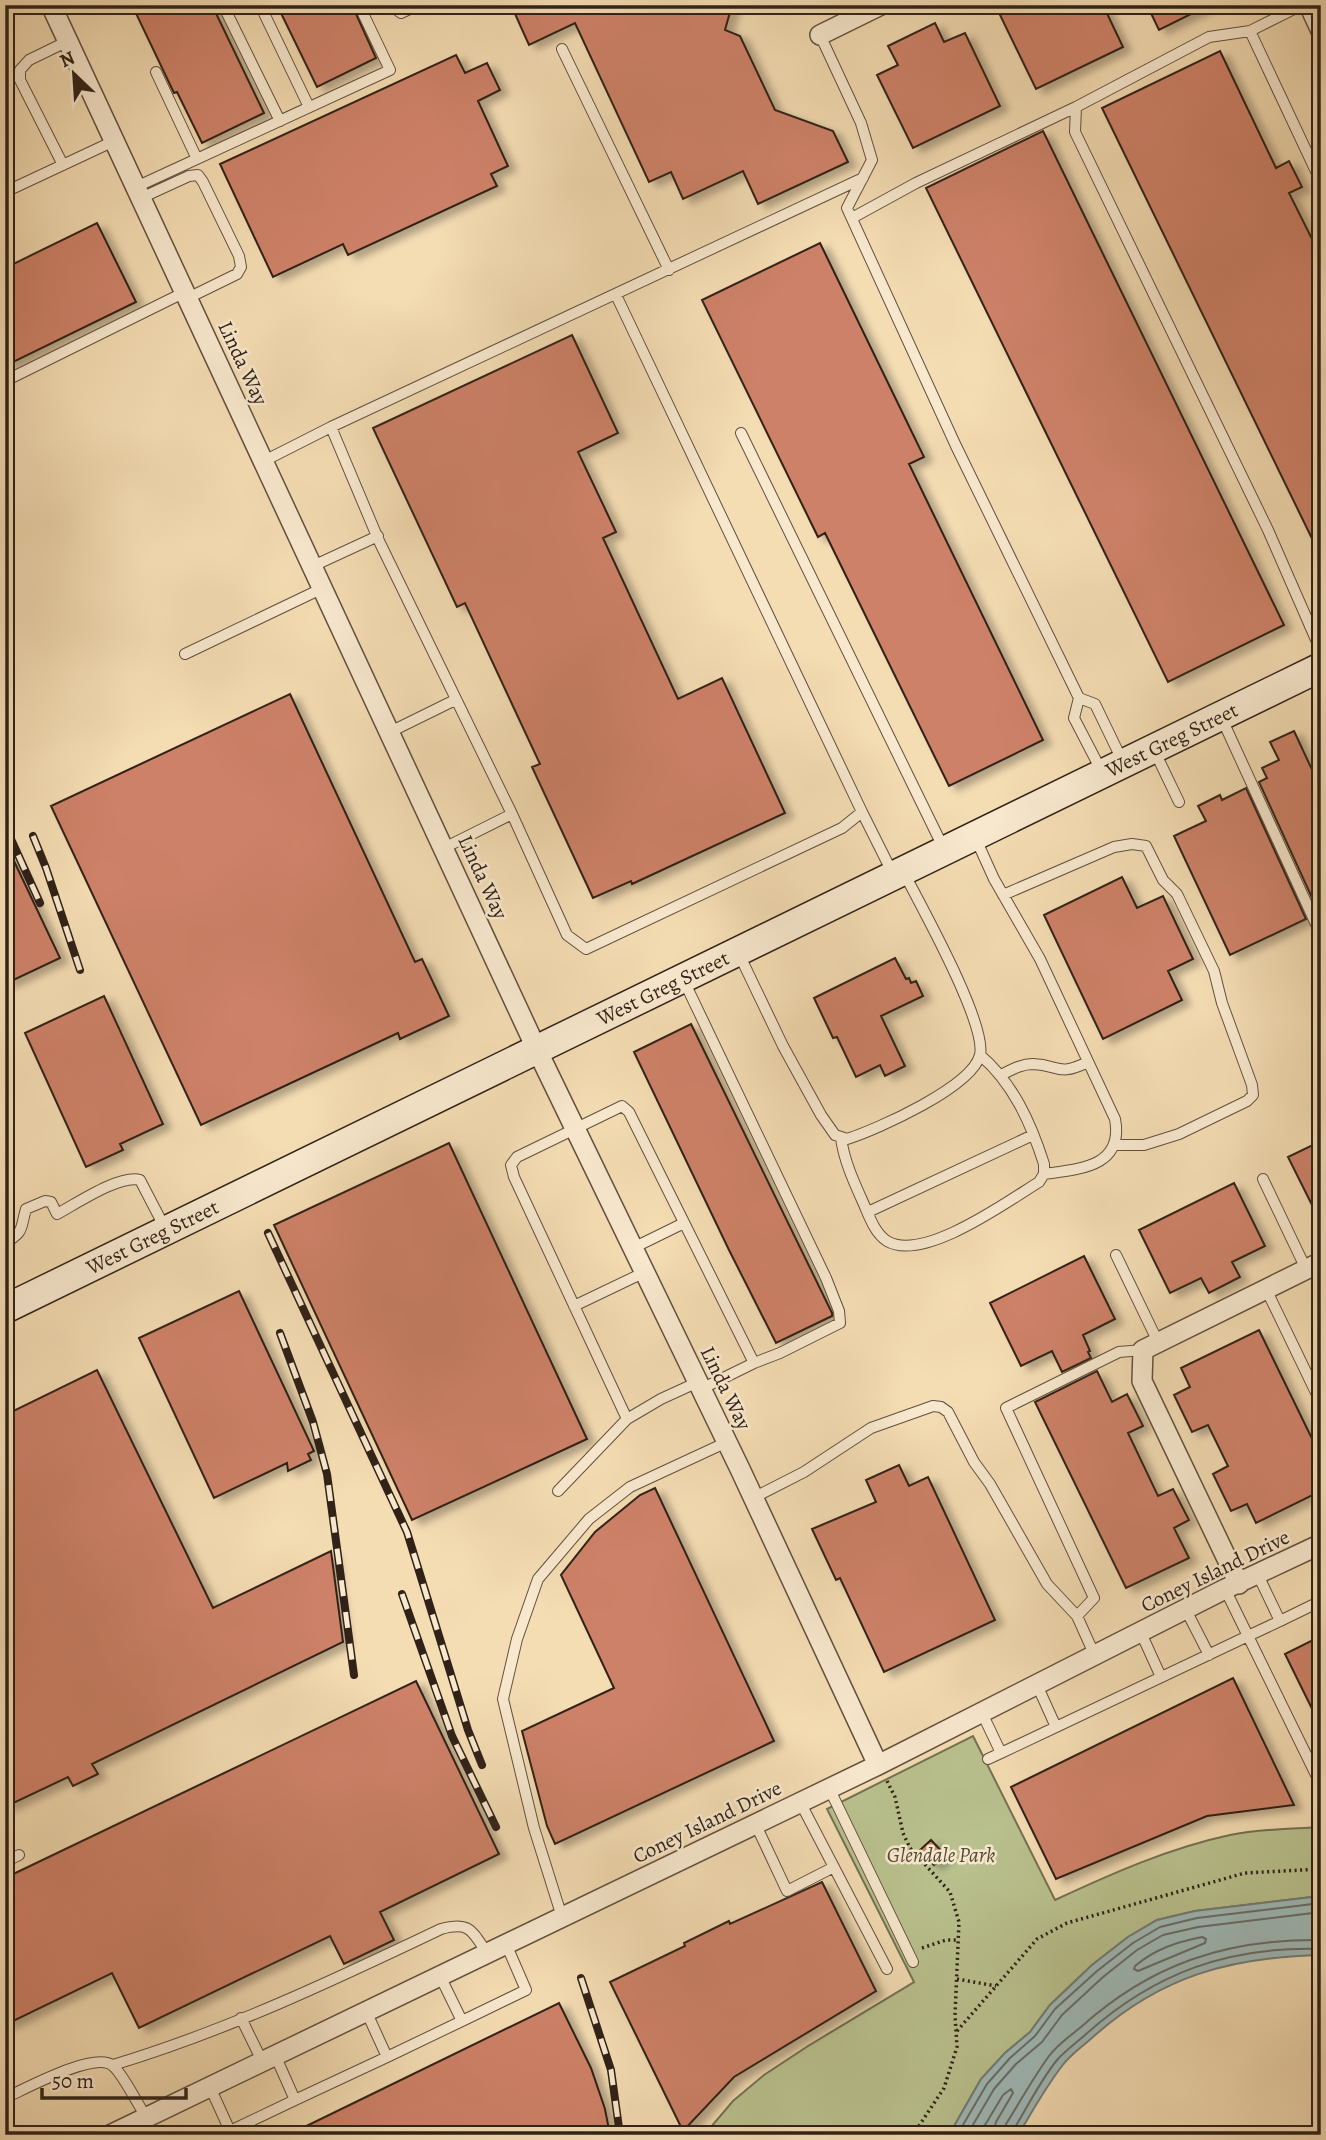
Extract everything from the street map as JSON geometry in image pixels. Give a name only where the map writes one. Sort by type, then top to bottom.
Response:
[{"type":"main road","name":"West Greg Street","points":[[7,1304],[166,1230],[1320,667]]},
{"type":"street","name":"Linda Way","points":[[51,5],[537,1050],[700,1385],[878,1765]]},
{"type":"street","points":[[820,35],[881,5]]},
{"type":"street","points":[[1309,5],[1321,31]]},
{"type":"street","points":[[1232,1587],[1142,1381],[1151,1346],[1313,1266]]},
{"type":"street","name":"Coney Island Drive","points":[[110,2135],[878,1765],[1186,1609],[1316,1547]]},
{"type":"lane","points":[[223,5],[280,121]]},
{"type":"lane","points":[[260,5],[309,107]]},
{"type":"lane","points":[[138,192],[197,159],[390,70],[359,5]]},
{"type":"lane","points":[[390,5],[401,13],[418,5]]},
{"type":"lane","points":[[852,218],[916,183],[1076,107],[1209,37],[1250,31],[1302,5]]},
{"type":"lane","points":[[1250,31],[1321,182]]},
{"type":"lane","points":[[820,35],[861,123],[872,160],[848,208],[956,446],[1079,698],[1074,718],[1113,769]]},
{"type":"lane","points":[[63,165],[20,80],[20,70],[29,60],[68,41]]},
{"type":"lane","points":[[562,49],[669,270]]},
{"type":"lane","points":[[156,72],[197,159]]},
{"type":"lane","points":[[1076,107],[1075,132],[1268,530],[1321,651]]},
{"type":"lane","points":[[5,192],[114,141]]},
{"type":"lane","points":[[5,381],[186,295],[237,274],[241,267],[239,256],[198,175],[138,192]]},
{"type":"lane","points":[[264,461],[331,427],[863,178]]},
{"type":"lane","points":[[616,295],[862,812],[944,951],[976,1021],[981,1039],[980,1055],[974,1068],[939,1096],[863,1134],[841,1138],[835,1135],[821,1115],[783,1046],[737,952]]},
{"type":"lane","points":[[331,427],[377,537],[512,814],[566,935],[586,949],[842,828],[862,812]]},
{"type":"lane","points":[[741,433],[945,850]]},
{"type":"lane","points":[[313,566],[377,537]]},
{"type":"lane","points":[[185,654],[323,588]]},
{"type":"lane","points":[[1079,698],[1095,704],[1113,769]]},
{"type":"lane","points":[[390,732],[456,700]]},
{"type":"lane","points":[[1220,716],[1321,935]]},
{"type":"lane","points":[[1153,749],[1179,802]]},
{"type":"lane","points":[[444,848],[512,814]]},
{"type":"lane","points":[[975,836],[1003,895],[1040,959],[1115,1119],[1118,1136],[1109,1155],[1085,1169],[1044,1174]]},
{"type":"lane","points":[[1003,895],[1114,847],[1132,844],[1146,846],[1163,880],[1177,894],[1195,928],[1214,971],[1253,1095],[1247,1101],[1180,1134],[1144,1145],[1116,1144]]},
{"type":"lane","points":[[558,1490],[627,1419],[661,1399],[780,1353],[840,1323],[839,1311],[826,1278],[682,979]]},
{"type":"lane","points":[[841,1138],[843,1153],[868,1212],[880,1235],[889,1242],[901,1246],[915,1245],[952,1233],[989,1213],[1039,1182],[1044,1174],[1044,1164],[1017,1097],[1001,1075],[980,1055]]},
{"type":"lane","points":[[1001,1075],[1017,1067],[1042,1066],[1065,1070],[1088,1062]]},
{"type":"lane","points":[[627,1419],[514,1177],[512,1165],[517,1157],[622,1106],[629,1112],[754,1363]]},
{"type":"lane","points":[[868,1212],[1033,1135]]},
{"type":"lane","points":[[5,1243],[18,1235],[23,1228],[26,1209],[37,1203],[51,1202],[57,1214],[132,1177],[140,1180],[166,1230]]},
{"type":"lane","points":[[1264,1180],[1313,1266]]},
{"type":"lane","points":[[633,1248],[684,1223]]},
{"type":"lane","points":[[1077,1616],[1094,1598],[1006,1408],[1119,1352],[1151,1346],[1115,1255]]},
{"type":"lane","points":[[574,1306],[645,1272]]},
{"type":"lane","points":[[1266,1289],[1321,1403]]},
{"type":"lane","points":[[753,1498],[804,1472],[872,1428],[933,1406],[941,1407],[948,1412],[974,1462],[990,1484],[1047,1584],[1077,1616],[1095,1656]]},
{"type":"lane","points":[[562,1917],[534,1828],[503,1699],[517,1639],[538,1579],[589,1519],[630,1487],[727,1442]]},
{"type":"lane","points":[[1316,1547],[1321,1568]]},
{"type":"lane","points":[[1258,1575],[1280,1621]]},
{"type":"lane","points":[[1232,1587],[1248,1636],[1321,1785]]},
{"type":"lane","points":[[988,1759],[1321,1601]]},
{"type":"lane","points":[[1186,1609],[1209,1655]]},
{"type":"lane","points":[[1141,1633],[1161,1676]]},
{"type":"lane","points":[[1037,1685],[1056,1727]]},
{"type":"lane","points":[[982,1713],[1001,1753]]},
{"type":"lane","points":[[829,1788],[911,1957]]},
{"type":"lane","points":[[800,1802],[887,1969]]},
{"type":"lane","points":[[755,1824],[786,1891],[834,1867]]},
{"type":"lane","points":[[5,1862],[19,1855]]},
{"type":"lane","points":[[113,2065],[149,2054],[315,1988],[441,1929],[462,1925],[471,1930],[487,1953]]},
{"type":"lane","points":[[210,2087],[226,2133],[462,2021],[526,1990],[506,1944]]},
{"type":"lane","points":[[440,1976],[462,2021]]},
{"type":"lane","points":[[366,2011],[387,2057]]},
{"type":"lane","points":[[241,2018],[295,2101]]},
{"type":"lane","points":[[5,2098],[83,2064],[101,2060],[113,2065],[146,2117]]},
{"type":"path","points":[[878,1765],[895,1797],[903,1833],[910,1848],[950,1892],[959,1922],[957,2047],[944,2088],[913,2135]]},
{"type":"path","points":[[957,2031],[1037,1940],[1067,1923],[1245,1873],[1321,1869]]},
{"type":"path","points":[[911,1957],[938,1942],[957,1940]]},
{"type":"path","points":[[956,1979],[996,1986]]},
{"type":"green space","name":"Glendale Park","points":[[973,1736],[1055,1900],[1141,1863],[1207,1840],[1252,1831],[1321,1827],[1321,1896],[1195,1911],[1157,1920],[1128,1937],[1092,1965],[1050,2005],[1030,2032],[1005,2053],[981,2079],[949,2135],[704,2135],[733,2101],[764,2075],[914,1982],[827,1809]]},
{"type":"water","points":[[1321,1896],[1321,1955],[1257,1960],[1227,1966],[1171,1985],[1119,2016],[1069,2058],[1018,2135],[949,2135],[981,2079],[1005,2053],[1030,2032],[1050,2005],[1092,1965],[1128,1937],[1157,1920],[1195,1911]]},
{"type":"building","points":[[132,5],[212,5],[264,113],[202,143],[177,92],[174,93]]},
{"type":"building","points":[[277,5],[352,5],[376,58],[317,87]]},
{"type":"building","points":[[511,5],[732,5],[725,30],[740,36],[775,110],[833,131],[848,162],[758,204],[743,171],[683,199],[671,172],[649,182],[575,23],[529,45]]},
{"type":"building","points":[[1021,5],[1103,5],[1123,47],[1036,89],[1000,15]]},
{"type":"building","points":[[1147,5],[1209,5],[1159,30]]},
{"type":"building","points":[[935,23],[944,42],[965,33],[1000,106],[913,148],[877,75],[898,65],[888,46]]},
{"type":"building","points":[[1220,51],[1276,168],[1289,161],[1302,187],[1289,193],[1321,257],[1321,557],[1102,108]]},
{"type":"building","points":[[456,55],[465,73],[487,63],[500,90],[478,101],[508,166],[491,174],[497,186],[348,255],[343,244],[273,277],[220,164]]},
{"type":"building","points":[[1043,131],[1284,625],[1168,682],[926,188]]},
{"type":"building","points":[[97,223],[136,302],[5,366],[5,268]]},
{"type":"building","points":[[820,243],[924,457],[909,464],[1043,740],[949,786],[825,533],[818,537],[702,300]]},
{"type":"building","points":[[572,335],[618,433],[578,452],[616,532],[603,538],[678,699],[722,678],[785,813],[632,884],[631,881],[593,898],[532,767],[540,764],[465,603],[457,607],[373,428]]},
{"type":"building","points":[[290,694],[415,962],[422,959],[449,1016],[400,1039],[398,1033],[201,1125],[51,806]]},
{"type":"building","points":[[1294,731],[1321,789],[1319,913],[1259,782],[1267,778],[1262,768],[1279,760],[1270,742]]},
{"type":"building","points":[[1246,788],[1306,919],[1230,955],[1174,836],[1206,821],[1198,806],[1220,795],[1222,800]]},
{"type":"building","points":[[5,842],[60,958],[5,984]]},
{"type":"building","points":[[1122,877],[1137,908],[1163,896],[1193,959],[1168,971],[1182,1000],[1103,1039],[1044,915]]},
{"type":"building","points":[[895,958],[906,979],[909,978],[911,983],[916,981],[923,996],[881,1016],[905,1066],[885,1076],[880,1065],[856,1077],[814,998]]},
{"type":"building","points":[[104,996],[163,1124],[120,1144],[123,1150],[86,1167],[25,1033]]},
{"type":"building","points":[[691,1024],[832,1313],[832,1316],[776,1343],[634,1052]]},
{"type":"building","points":[[1321,1141],[1321,1223],[1288,1157]]},
{"type":"building","points":[[449,1143],[587,1439],[412,1520],[274,1225]]},
{"type":"building","points":[[1234,1183],[1265,1246],[1232,1262],[1240,1277],[1209,1293],[1201,1278],[1170,1293],[1139,1230]]},
{"type":"building","points":[[1084,1256],[1115,1319],[1083,1335],[1091,1358],[1062,1372],[1052,1351],[1021,1366],[990,1303]]},
{"type":"building","points":[[239,1291],[314,1451],[308,1454],[311,1460],[288,1471],[287,1463],[214,1498],[139,1338]]},
{"type":"building","points":[[1259,1330],[1321,1457],[1321,1491],[1256,1523],[1247,1504],[1231,1511],[1213,1474],[1228,1466],[1208,1425],[1192,1432],[1174,1395],[1190,1387],[1181,1368]]},
{"type":"building","points":[[97,1370],[213,1608],[331,1551],[343,1642],[92,1764],[98,1774],[73,1786],[68,1777],[5,1807],[5,1415]]},
{"type":"building","points":[[1097,1371],[1112,1402],[1127,1394],[1143,1426],[1128,1433],[1158,1496],[1173,1489],[1189,1520],[1174,1528],[1189,1558],[1126,1588],[1035,1402]]},
{"type":"building","points":[[899,1465],[909,1486],[928,1477],[995,1620],[884,1672],[840,1578],[836,1580],[812,1529],[876,1502],[866,1480]]},
{"type":"building","points":[[655,1488],[774,1741],[555,1844],[547,1826],[522,1731],[614,1688],[561,1575],[595,1532],[640,1495]]},
{"type":"building","points":[[1321,1636],[1321,1727],[1285,1654]]},
{"type":"building","points":[[1233,1678],[1294,1805],[1207,1816],[1056,1879],[1011,1787]]},
{"type":"building","points":[[416,1681],[499,1854],[380,1912],[394,1940],[344,1964],[330,1936],[139,2028],[112,1973],[5,2025],[5,1878]]},
{"type":"building","points":[[931,1840],[945,1855],[934,1865],[920,1850]]},
{"type":"building","points":[[822,1882],[876,1991],[734,2077],[683,2131],[610,1982],[685,1946],[684,1943],[729,1921],[730,1924]]},
{"type":"building","points":[[559,2003],[591,2068],[605,2109],[610,2135],[288,2135]]},
{"type":"railway","points":[[5,826],[40,903]]},
{"type":"railway","points":[[33,836],[80,970]]},
{"type":"railway","points":[[268,1233],[407,1532],[468,1730],[482,1765]]},
{"type":"railway","points":[[280,1333],[313,1422],[327,1474],[354,1675]]},
{"type":"railway","points":[[402,1594],[452,1736],[496,1827]]},
{"type":"railway","points":[[581,1978],[611,2070],[620,2135]]}]
